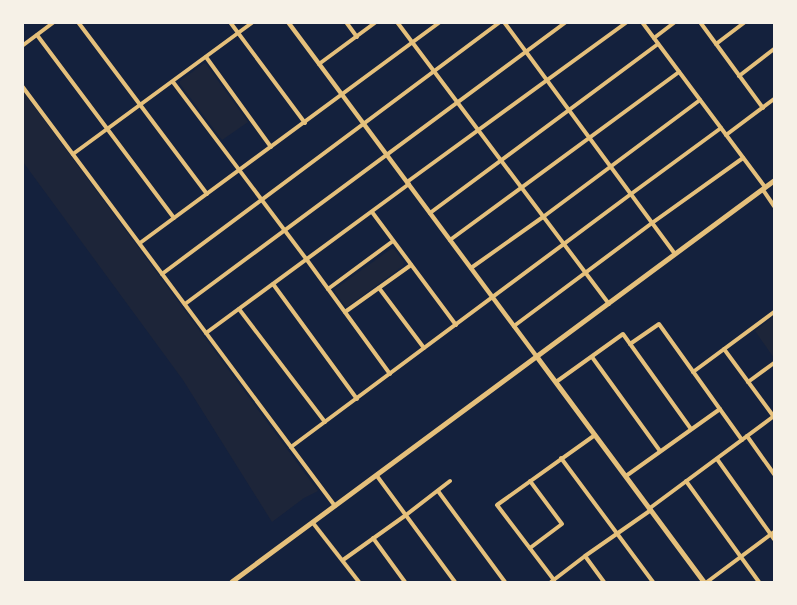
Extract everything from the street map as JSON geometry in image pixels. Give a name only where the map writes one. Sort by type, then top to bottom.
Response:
[{"type":"main road","points":[[232,582],[774,182]]},
{"type":"main road","points":[[537,357],[706,582]]},
{"type":"street","points":[[22,46],[54,22]]},
{"type":"street","points":[[78,22],[207,194]]},
{"type":"street","points":[[230,22],[305,123]]},
{"type":"street","points":[[73,154],[252,22]]},
{"type":"street","points":[[288,22],[537,357]]},
{"type":"street","points":[[346,22],[357,37]]},
{"type":"street","points":[[320,64],[376,22]]},
{"type":"street","points":[[397,22],[609,304]]},
{"type":"street","points":[[140,243],[440,22]]},
{"type":"street","points":[[162,274],[502,22],[676,255]]},
{"type":"street","points":[[185,304],[566,22]]},
{"type":"street","points":[[207,333],[627,22]]},
{"type":"street","points":[[642,22],[743,158],[774,206]]},
{"type":"street","points":[[654,38],[675,22]]},
{"type":"street","points":[[700,22],[763,108]]},
{"type":"street","points":[[716,44],[745,22]]},
{"type":"street","points":[[37,35],[174,218]]},
{"type":"street","points":[[430,213],[658,44]]},
{"type":"street","points":[[739,76],[774,50]]},
{"type":"street","points":[[206,57],[271,147]]},
{"type":"street","points":[[450,240],[679,72]]},
{"type":"street","points":[[173,82],[390,374]]},
{"type":"street","points":[[22,86],[335,506]]},
{"type":"street","points":[[726,135],[774,99]]},
{"type":"street","points":[[471,268],[700,100]]},
{"type":"street","points":[[291,447],[721,128]]},
{"type":"street","points":[[514,326],[743,158]]},
{"type":"street","points":[[372,212],[456,325]]},
{"type":"street","points":[[328,289],[393,241]]},
{"type":"street","points":[[345,312],[411,265]]},
{"type":"street","points":[[273,284],[357,399]]},
{"type":"street","points":[[379,288],[424,348]]},
{"type":"street","points":[[239,309],[325,422]]},
{"type":"street","points":[[693,372],[774,312]]},
{"type":"street","points":[[630,344],[659,324],[742,440]]},
{"type":"street","points":[[556,382],[623,334],[691,429]]},
{"type":"street","points":[[595,435],[497,505],[552,581],[774,416],[724,350]]},
{"type":"street","points":[[592,357],[660,451]]},
{"type":"street","points":[[748,382],[774,363]]},
{"type":"street","points":[[626,476],[720,409]]},
{"type":"street","points":[[747,436],[774,474]]},
{"type":"street","points":[[561,458],[653,582]]},
{"type":"street","points":[[706,582],[773,535],[717,459]]},
{"type":"street","points":[[377,476],[455,582]]},
{"type":"street","points":[[343,560],[450,481]]},
{"type":"street","points":[[530,481],[562,524],[530,548]]},
{"type":"street","points":[[686,481],[759,582]]},
{"type":"street","points":[[438,491],[505,582]]},
{"type":"street","points":[[313,523],[359,582]]},
{"type":"street","points":[[373,538],[405,582]]},
{"type":"street","points":[[585,556],[604,582]]},
{"type":"shaded area","points":[[206,64],[248,122],[222,140],[180,84],[180,81]]},
{"type":"shaded area","points":[[22,90],[318,491],[304,498],[272,522],[183,380],[23,162]]},
{"type":"shaded area","points":[[394,249],[404,262],[403,266],[345,306],[335,289]]},
{"type":"shaded area","points":[[774,316],[774,358],[755,331]]}]
